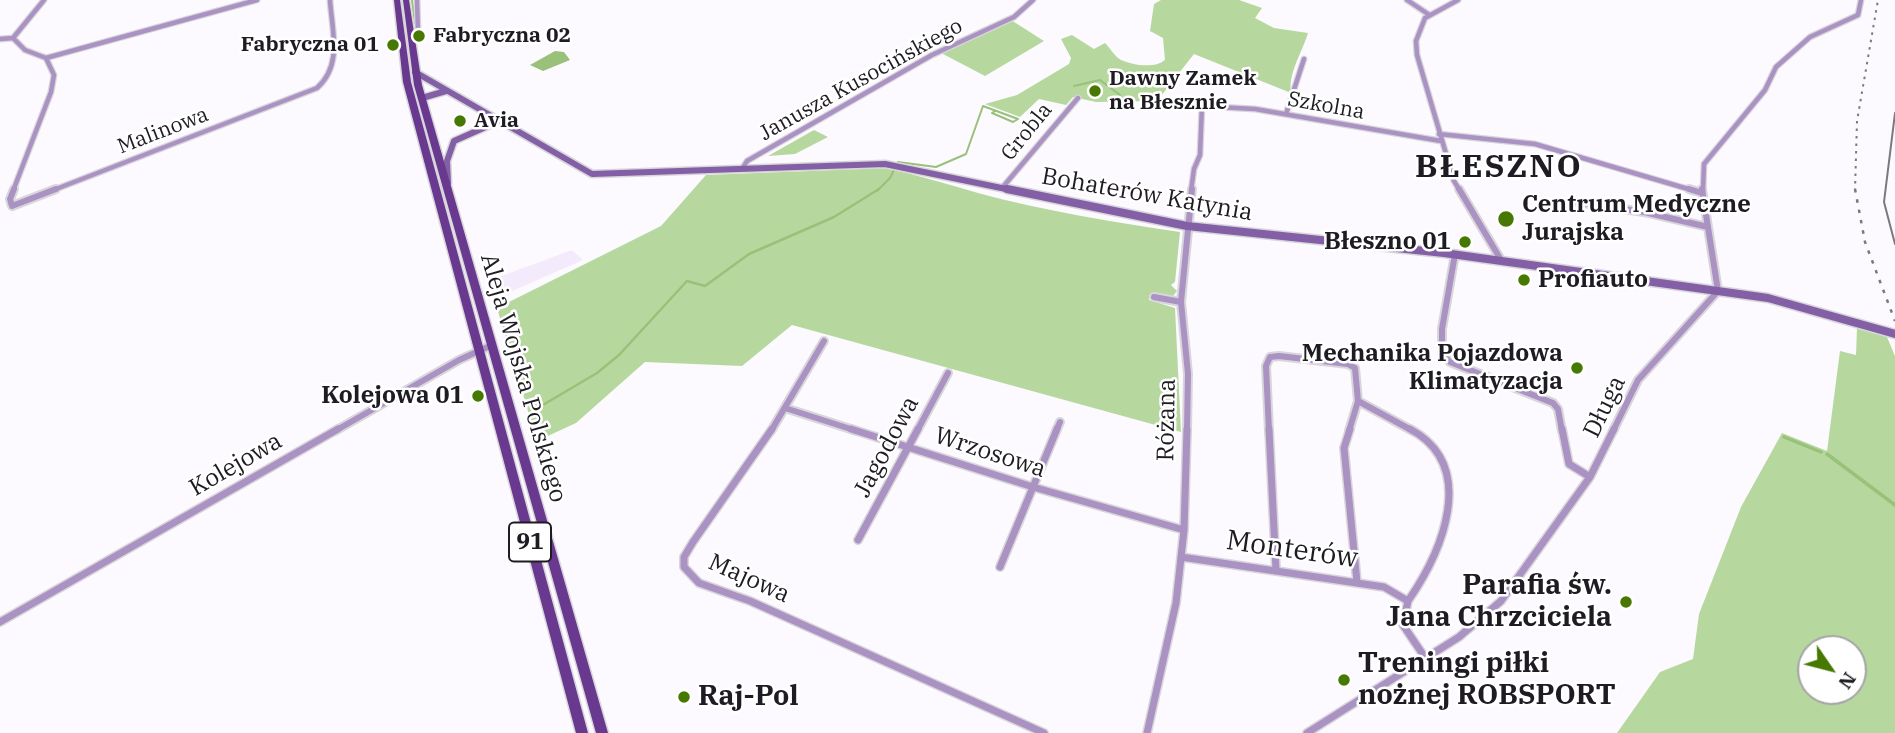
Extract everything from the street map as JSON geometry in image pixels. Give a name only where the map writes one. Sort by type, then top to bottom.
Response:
[{"type":"main road","name":"Aleja Wojska Polskiego","points":[[397,0],[403,58],[582,733]]},
{"type":"main road","name":"91","points":[[406,0],[414,32]]},
{"type":"main road","name":"Aleja Wojska Polskiego","points":[[414,32],[415,72],[601,733]]},
{"type":"street","points":[[0,39],[13,38],[44,0]]},
{"type":"street","points":[[13,38],[25,50],[46,58],[257,0]]},
{"type":"street","name":"Malinowa","points":[[46,58],[54,75],[51,92],[13,192],[12,206],[324,83],[334,69],[330,0]]},
{"type":"street","points":[[414,32],[417,0]]},
{"type":"street","name":"Janusza Kusocińskiego","points":[[742,169],[747,161],[932,55],[1014,16],[1033,0]]},
{"type":"street","points":[[1407,0],[1428,14]]},
{"type":"street","points":[[1458,0],[1428,14],[1416,41],[1417,55],[1454,181],[1501,260]]},
{"type":"street","points":[[1718,291],[1702,193],[1704,164],[1765,90],[1776,67],[1810,37],[1858,15],[1861,0]]},
{"type":"street","points":[[1286,114],[1304,59]]},
{"type":"street","name":"Bohaterów Katynia","points":[[415,72],[497,122],[592,174],[885,164],[1187,226],[1455,254],[1779,301],[1895,334]]},
{"type":"street","points":[[422,98],[446,91]]},
{"type":"street","name":"Grobla","points":[[1002,188],[1078,98]]},
{"type":"street","name":"Szkolna","points":[[1162,104],[1202,105],[1286,114],[1440,138],[1546,147],[1702,193]]},
{"type":"street","name":"Różana","points":[[1147,733],[1176,603],[1184,530],[1188,374],[1181,302],[1187,226],[1195,169],[1200,155],[1202,105]]},
{"type":"street","points":[[448,189],[447,161],[454,141],[497,122]]},
{"type":"street","points":[[1576,202],[1644,212],[1708,227]]},
{"type":"street","points":[[1455,254],[1454,283],[1442,321],[1442,354],[1450,362],[1553,403],[1558,409],[1569,464],[1590,477]]},
{"type":"street","name":"Długa","points":[[1307,733],[1426,659],[1476,624],[1501,601],[1590,477],[1639,380],[1718,291]]},
{"type":"street","points":[[1154,297],[1181,302]]},
{"type":"street","name":"Majowa","points":[[824,341],[760,450],[693,542],[684,557],[684,567],[699,583],[750,601],[1044,733]]},
{"type":"street","name":"Kolejowa","points":[[0,622],[493,345]]},
{"type":"street","points":[[1276,570],[1266,366],[1270,356],[1348,364],[1355,368],[1358,401],[1344,447],[1357,582]]},
{"type":"street","name":"Jagodowa","points":[[859,540],[948,373]]},
{"type":"street","points":[[1358,401],[1425,437],[1435,444],[1445,460],[1449,497],[1446,528],[1432,563],[1401,617],[1402,626],[1426,659]]},
{"type":"street","name":"Wrzosowa","points":[[785,408],[1033,487],[1184,530]]},
{"type":"street","points":[[1000,567],[1060,422]]},
{"type":"street","name":"Monterów","points":[[1181,557],[1384,587],[1408,601]]},
{"type":"shaded area","points":[[1161,0],[1239,0],[1262,8],[1255,18],[1274,28],[1308,33],[1293,71],[1291,93],[1194,54],[1157,101],[1096,102],[1073,97],[1066,105],[1039,99],[1020,117],[985,104],[1017,95],[1069,64],[1071,58],[1061,39],[1072,35],[1094,49],[1105,43],[1117,57],[1126,62],[1143,65],[1160,63],[1165,60],[1163,38],[1150,31],[1154,4]]},
{"type":"shaded area","points":[[1011,20],[1044,41],[985,76],[941,53]]},
{"type":"shaded area","points":[[555,51],[564,52],[570,60],[543,71],[530,65]]},
{"type":"shaded area","points":[[814,130],[828,137],[795,154],[768,156]]},
{"type":"shaded area","points":[[885,168],[1028,205],[1180,232],[1175,282],[1171,285],[1177,291],[1173,296],[1152,293],[1149,300],[1175,308],[1181,432],[792,325],[742,366],[645,362],[576,423],[537,441],[497,308],[661,226],[706,175]]},
{"type":"shaded area","points":[[572,250],[583,260],[501,296],[496,278]]},
{"type":"shaded area","points":[[1857,328],[1887,337],[1895,356],[1895,733],[1617,733],[1660,672],[1693,659],[1699,614],[1741,507],[1782,433],[1827,451],[1840,351],[1856,355]]},
{"type":"waterway","points":[[412,0],[415,23]]},
{"type":"waterway","points":[[1074,86],[1100,80],[1120,95]]},
{"type":"waterway","points":[[879,189],[890,178],[898,162],[936,167],[966,154],[983,106],[1018,119],[1013,122],[992,113],[995,111]]},
{"type":"waterway","points":[[531,412],[597,373],[619,355],[687,281],[705,286],[749,254],[834,217],[879,189]]},
{"type":"waterway","points":[[1784,437],[1821,452]]},
{"type":"waterway","points":[[1827,454],[1895,505]]},
{"type":"tram line","points":[[1895,113],[1884,202],[1895,244]]},
{"type":"railway","points":[[1855,189],[1857,121],[1878,0]]},
{"type":"railway","points":[[1855,189],[1865,242],[1895,321]]},
{"type":"place","name":"Fabryczna 02","points":[[419,36]]},
{"type":"place","name":"Fabryczna 01","points":[[393,45]]},
{"type":"place","name":"Dawny Zamek na Błesznie","points":[[1095,91]]},
{"type":"place","name":"Avia","points":[[460,121]]},
{"type":"place","name":"Centrum Medyczne Jurajska","points":[[1506,219]]},
{"type":"place","name":"Błeszno 01","points":[[1465,242]]},
{"type":"place","name":"Profiauto","points":[[1524,280]]},
{"type":"place","name":"Mechanika Pojazdowa Klimatyzacja","points":[[1577,368]]},
{"type":"place","name":"Kolejowa 01","points":[[478,396]]},
{"type":"place","name":"Parafia św. Jana Chrzciciela","points":[[1626,602]]},
{"type":"place","name":"Treningi piłki nożnej ROBSPORT","points":[[1344,680]]},
{"type":"place","name":"Raj-Pol","points":[[684,697]]},
{"type":"district","name":"BŁESZNO","points":[[1499,168]]}]
